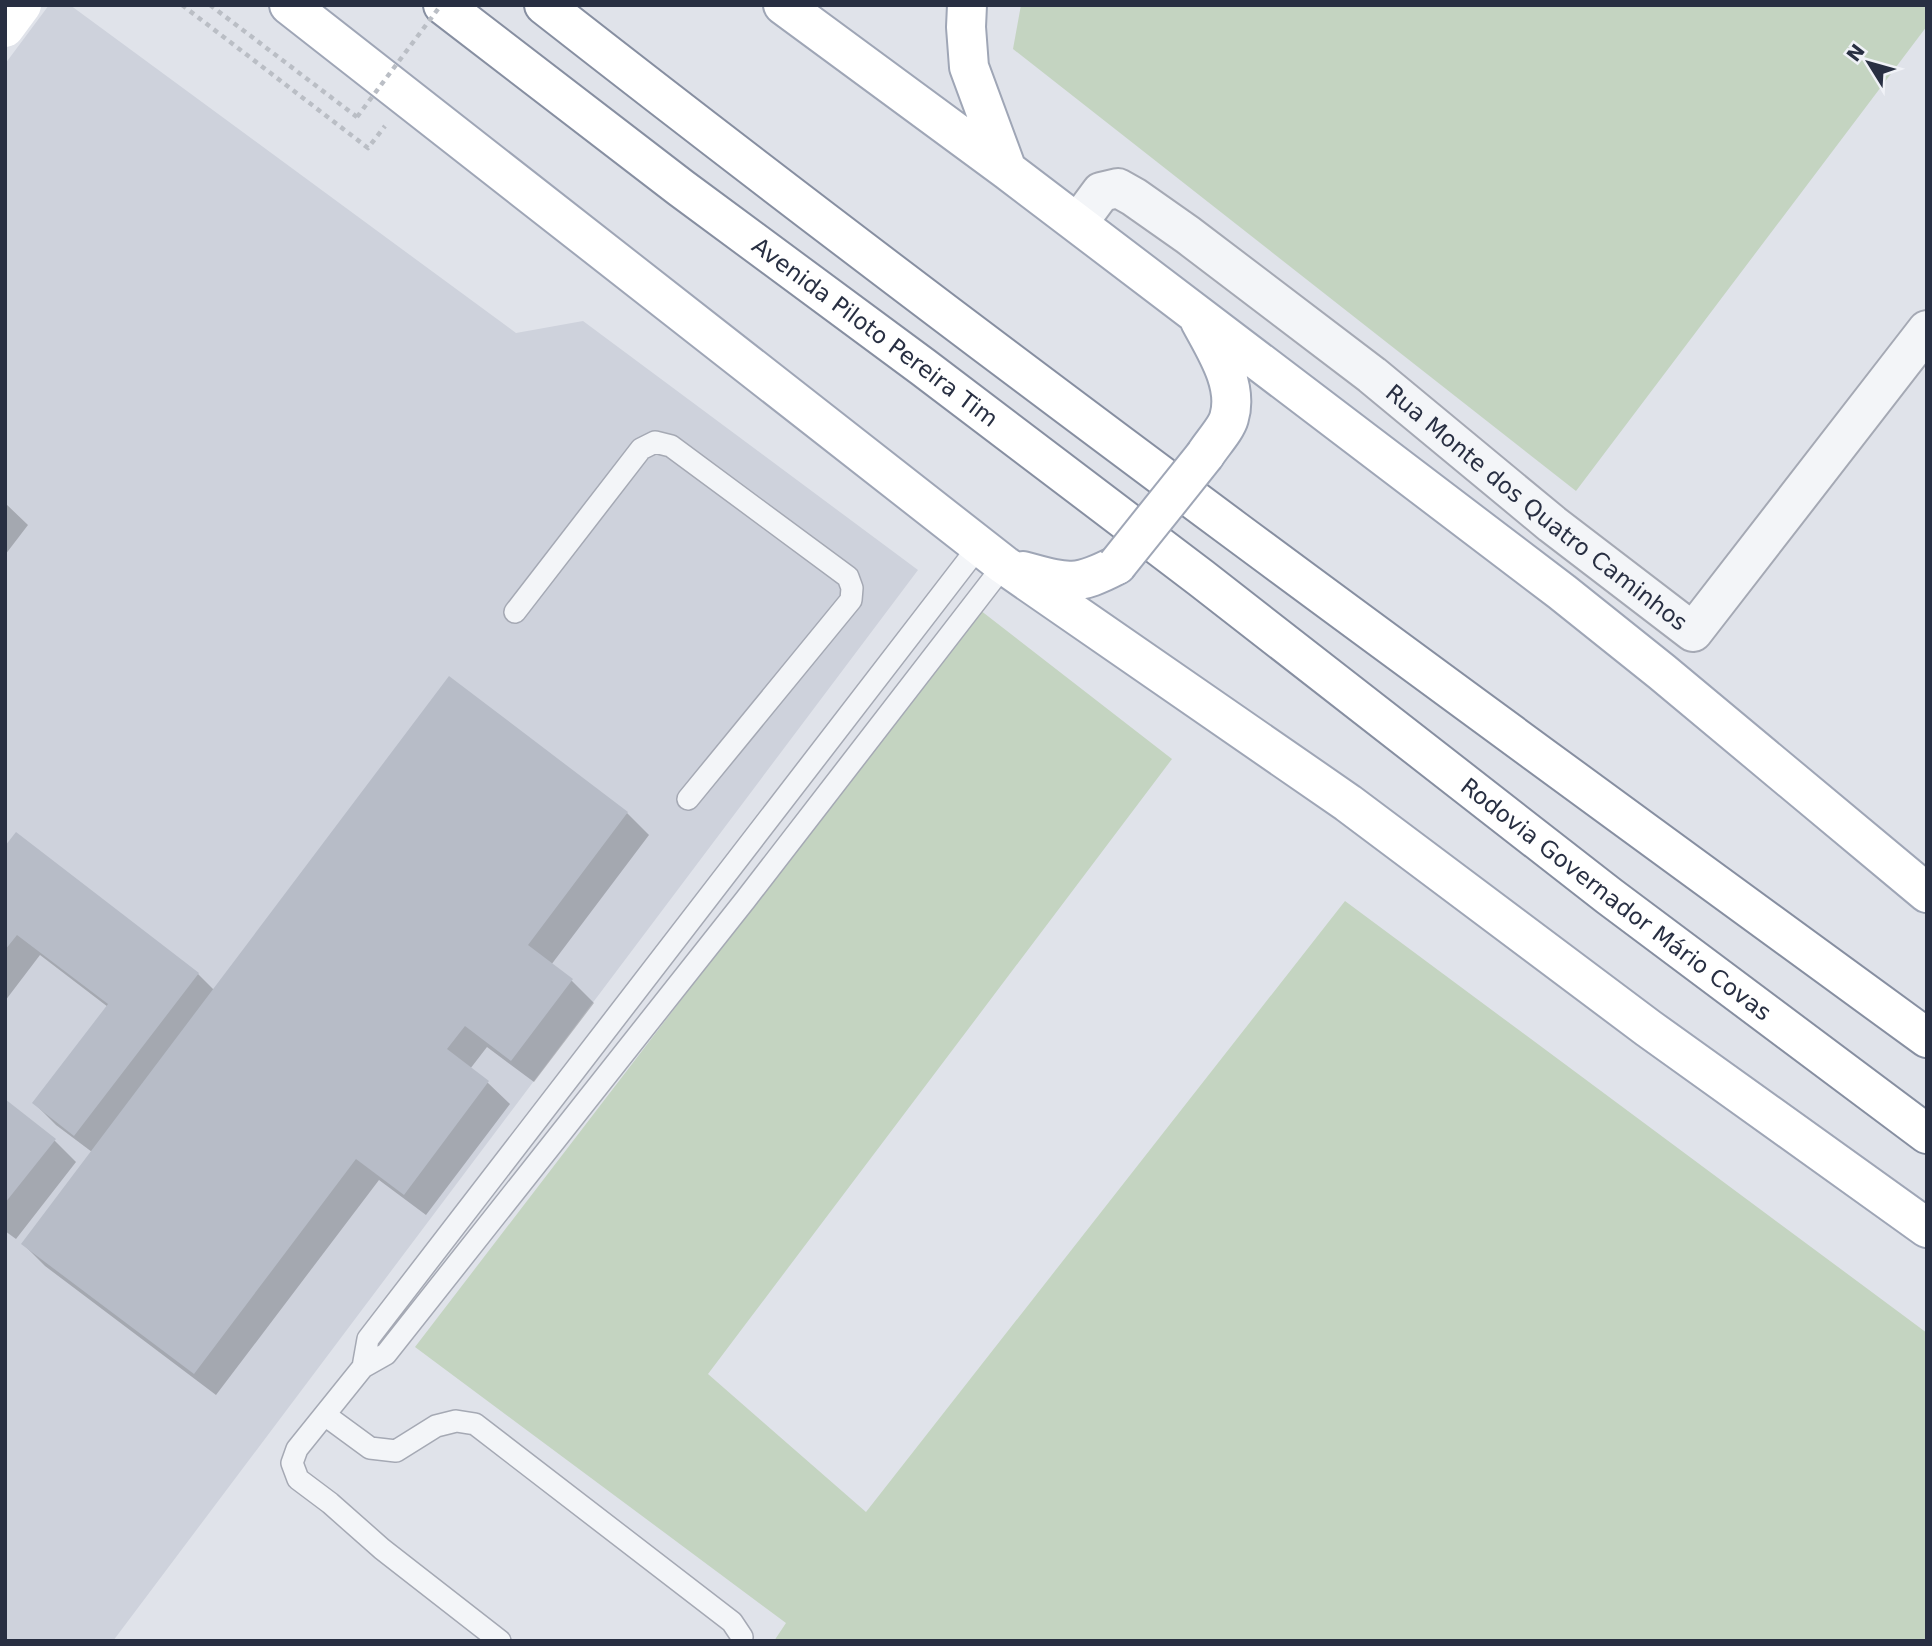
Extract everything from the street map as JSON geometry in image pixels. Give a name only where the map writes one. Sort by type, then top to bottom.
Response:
[{"type":"main road","points":[[5,28],[22,5]]},
{"type":"main road","points":[[289,5],[992,556],[1348,803],[1648,1028],[1927,1228]]},
{"type":"main road","points":[[338,5],[340,28],[363,64]]},
{"type":"main road","name":"Avenida Piloto Pereira Tim","points":[[442,5],[1308,660]]},
{"type":"main road","points":[[544,5],[934,306],[1343,612],[1927,1038]]},
{"type":"main road","points":[[783,5],[1078,223],[1562,592],[1927,893]]},
{"type":"main road","points":[[967,5],[969,67],[1007,170]]},
{"type":"main road","points":[[992,556],[1061,582],[1085,580],[1117,565],[1205,455],[1229,419],[1231,394],[1224,364],[1196,312]]},
{"type":"main road","name":"Rodovia Governador Mário Covas","points":[[1308,660],[1609,897],[1927,1134]]},
{"type":"street","name":"Rua Monte dos Quatro Caminhos","points":[[1078,223],[1101,192],[1118,188],[1133,197],[1188,235],[1372,375],[1552,524],[1693,632],[1927,330]]},
{"type":"street","points":[[1662,672],[1693,632]]},
{"type":"lane","points":[[515,612],[641,449],[655,442],[671,446],[848,577],[852,587],[851,600],[688,799]]},
{"type":"lane","points":[[363,1367],[368,1339],[722,881],[992,556]]},
{"type":"lane","points":[[500,1641],[298,1479],[292,1463],[298,1449],[363,1367],[386,1354],[746,899],[992,556]]},
{"type":"lane","points":[[722,881],[746,899]]},
{"type":"lane","points":[[325,1415],[370,1448],[396,1451],[436,1426],[457,1421],[475,1424],[732,1622],[742,1637],[741,1641]]},
{"type":"path","points":[[182,5],[368,148],[408,99]]},
{"type":"path","points":[[210,5],[357,117],[442,5]]},
{"type":"shaded area","points":[[49,5],[70,5],[516,333],[583,321],[918,570],[113,1641],[5,1641],[5,64]]},
{"type":"green space","points":[[1021,5],[1927,5],[1927,26],[1576,491],[1013,49]]},
{"type":"green space","points":[[980,610],[1172,759],[708,1374],[866,1512],[1345,901],[1927,1333],[1927,1641],[774,1641],[786,1623],[415,1347]]},
{"type":"building","points":[[449,676],[628,812],[528,945],[573,979],[511,1061],[465,1026],[447,1049],[489,1081],[404,1195],[356,1159],[194,1374],[21,1244]]},
{"type":"building","points":[[16,832],[199,973],[74,1136],[32,1103],[108,1004],[17,935],[5,950],[5,846]]},
{"type":"building","points":[[5,1099],[56,1139],[5,1203]]}]
